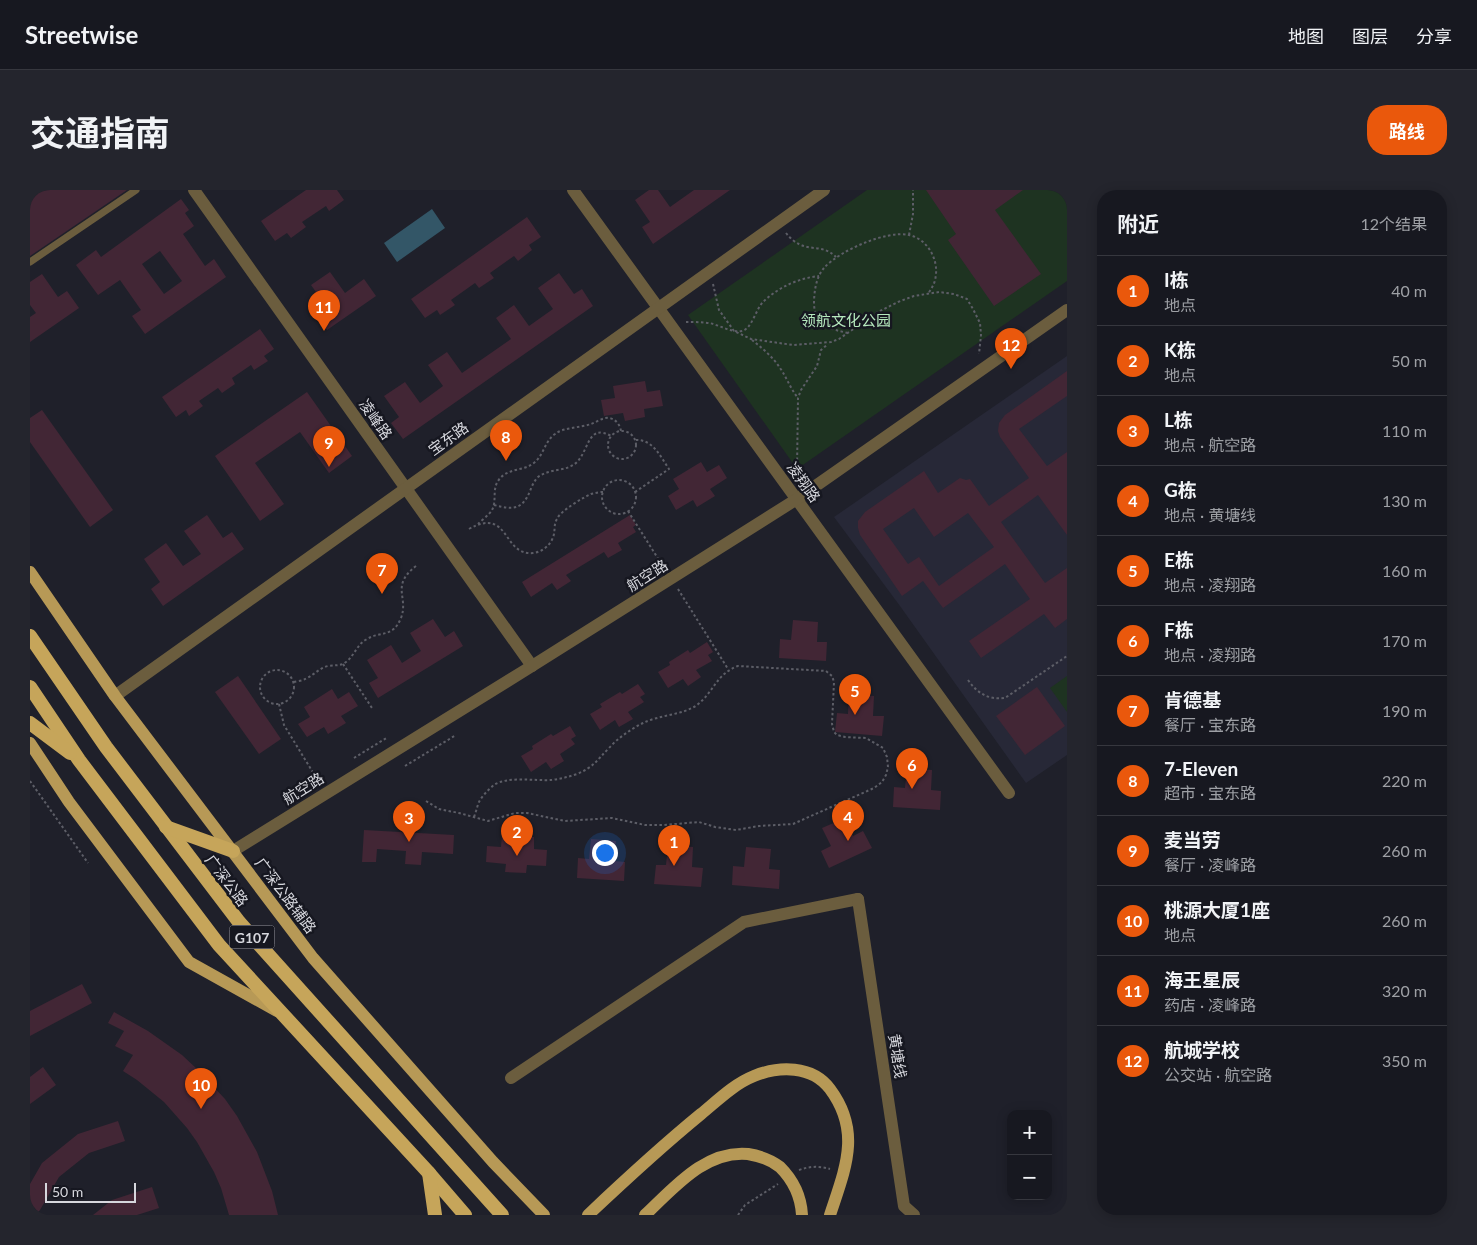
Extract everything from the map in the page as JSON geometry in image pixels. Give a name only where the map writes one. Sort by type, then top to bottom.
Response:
[{"type":"highway","name":"广深公路","points":[[30,636],[106,748],[239,922],[502,1215]]},
{"type":"highway","name":"G107","points":[[30,687],[79,760],[219,944],[428,1172],[465,1215]]},
{"type":"highway","points":[[30,723],[79,760]]},
{"type":"highway","points":[[166,827],[233,851]]},
{"type":"highway","points":[[428,1172],[435,1215]]},
{"type":"main road","name":"广深公路辅路","points":[[30,572],[115,696],[313,958],[493,1162],[544,1215]]},
{"type":"main road","points":[[30,743],[69,802],[189,962],[282,1013]]},
{"type":"main road","points":[[588,1215],[630,1175],[732,1088],[753,1076],[773,1070],[793,1068],[813,1074],[828,1086],[841,1105],[847,1123],[849,1142],[846,1164],[830,1215]]},
{"type":"main road","points":[[645,1215],[683,1179],[703,1164],[724,1156],[742,1154],[762,1156],[787,1174],[801,1204],[802,1215]]},
{"type":"street","name":"凌峰路","points":[[194,190],[532,666]]},
{"type":"street","name":"凌翔路","points":[[573,190],[1009,793]]},
{"type":"street","name":"宝东路","points":[[115,696],[824,190]]},
{"type":"street","name":"航空路","points":[[233,851],[797,499],[1067,310]]},
{"type":"street","name":"黄塘线","points":[[511,1078],[744,922],[858,899],[904,1206],[914,1215]]},
{"type":"lane","points":[[30,262],[136,190]]},
{"type":"path","points":[[909,235],[913,214],[913,190]]},
{"type":"path","points":[[786,233],[797,244],[806,248],[832,252],[836,257]]},
{"type":"path","points":[[848,333],[827,327],[820,322],[816,316],[814,303],[815,288],[824,268],[836,257],[860,245],[897,234],[918,238],[932,252],[936,264],[935,279],[928,294]]},
{"type":"path","points":[[713,284],[719,310],[725,321],[734,331],[744,331],[748,328],[758,308],[778,290],[793,282],[819,276]]},
{"type":"path","points":[[797,470],[798,398],[801,390],[817,366],[822,350],[831,342],[848,333],[878,312],[914,296],[939,292],[954,294],[967,299],[980,324],[979,354]]},
{"type":"path","points":[[686,322],[708,323],[734,331],[751,339],[793,345],[831,342]]},
{"type":"path","points":[[751,339],[781,368],[791,390],[798,398]]},
{"type":"path","points":[[469,529],[478,524],[491,511],[495,487],[498,481],[509,472],[529,466],[535,462],[549,439],[556,433],[609,417],[616,420],[621,431]]},
{"type":"path","points":[[621,431],[630,433],[635,440],[633,453],[620,459],[612,455],[609,451],[608,442],[611,436],[621,431]]},
{"type":"path","points":[[493,505],[512,509],[520,506],[527,498],[538,478],[553,470],[564,469],[579,460],[591,437],[601,432],[611,436]]},
{"type":"path","points":[[635,440],[650,442],[669,469],[635,492]]},
{"type":"path","points":[[619,480],[629,483],[635,492],[635,502],[628,511],[612,512],[604,504],[603,492],[609,483],[619,480]]},
{"type":"path","points":[[478,524],[495,525],[504,530],[517,550],[524,553],[540,552],[551,542],[556,520],[560,514],[590,495],[603,492]]},
{"type":"path","points":[[628,511],[646,539]]},
{"type":"path","points":[[294,682],[305,679],[320,669],[343,664],[349,660],[366,639],[386,634],[393,629],[400,620],[403,611],[402,585],[404,578],[416,566]]},
{"type":"path","points":[[701,626],[728,670]]},
{"type":"path","points":[[968,680],[973,688],[983,695],[1004,698],[1067,656]]},
{"type":"path","points":[[343,664],[372,708]]},
{"type":"path","points":[[426,801],[439,809],[488,821],[515,813],[528,813],[565,821],[612,818],[645,824],[664,825],[699,822],[715,827],[736,830],[759,826],[793,824],[846,799],[863,794],[882,782],[888,767],[887,757],[883,748],[866,738],[845,737],[834,732],[832,724],[834,682],[832,676],[826,671],[738,666],[722,675],[696,706],[685,711],[657,717],[642,724],[609,747],[598,761],[586,770],[564,778],[505,781],[495,784],[479,802],[474,817]]},
{"type":"path","points":[[271,670],[283,670],[292,677],[294,682],[293,694],[285,702],[279,704],[268,702],[259,688],[262,677],[271,670]]},
{"type":"path","points":[[279,704],[284,725],[320,784]]},
{"type":"path","points":[[406,766],[456,735]]},
{"type":"path","points":[[354,758],[388,736]]},
{"type":"path","points":[[30,781],[88,863]]},
{"type":"path","points":[[798,1171],[807,1167],[820,1166],[833,1170]]},
{"type":"path","points":[[738,1215],[745,1205],[778,1184]]},
{"type":"shaded area","points":[[432,209],[445,228],[397,262],[384,243]]},
{"type":"shaded area","points":[[1067,356],[1067,755],[1026,783],[834,517]]},
{"type":"green space","name":"领航文化公园","points":[[867,190],[1067,190],[1067,281],[797,469],[688,315]]},
{"type":"green space","points":[[1067,676],[1067,712],[1050,688]]},
{"type":"building","points":[[43,190],[127,190],[30,256],[30,198]]},
{"type":"building","points":[[306,190],[337,190],[344,200],[329,211],[326,206],[302,222],[306,227],[291,238],[287,233],[275,241],[261,221]]},
{"type":"building","points":[[649,190],[658,190],[670,207],[694,190],[730,190],[653,244],[642,227],[650,222],[635,200]]},
{"type":"building","points":[[926,190],[1023,190],[995,210],[1041,274],[994,306],[948,240],[956,234]]},
{"type":"building","points":[[181,199],[189,210],[185,213],[194,226],[183,234],[205,266],[214,259],[226,277],[145,334],[132,316],[141,310],[120,280],[98,295],[76,265],[96,250],[101,257]],"holes":[[[160,251],[182,281],[164,294],[142,264]]]},
{"type":"building","points":[[527,217],[541,237],[529,245],[532,250],[518,261],[514,256],[490,273],[494,278],[479,288],[475,283],[451,300],[455,305],[440,315],[437,310],[425,318],[411,299]]},
{"type":"building","points":[[330,272],[345,293],[364,279],[376,296],[327,330],[315,313],[326,306],[311,285]]},
{"type":"building","points":[[559,273],[574,294],[582,289],[593,306],[403,439],[391,423],[399,417],[384,396],[405,382],[420,403],[443,386],[428,365],[447,352],[462,373],[511,339],[496,318],[514,305],[529,326],[553,309],[538,288]]},
{"type":"building","points":[[42,274],[58,297],[67,291],[79,308],[30,342],[30,317],[36,313],[30,305],[30,282]]},
{"type":"building","points":[[260,329],[274,349],[264,356],[268,361],[254,370],[251,365],[232,378],[235,384],[222,393],[218,388],[199,401],[203,406],[189,416],[186,410],[176,417],[162,397]]},
{"type":"building","points":[[1067,371],[1067,396],[1019,429],[1047,466],[1067,452],[1067,535],[1038,495],[1001,522],[1045,583],[1067,568],[1067,619],[1055,628],[1044,614],[981,658],[969,641],[1030,599],[1005,564],[943,608],[923,581],[902,596],[860,535],[858,521],[865,512],[924,471],[938,493],[960,478],[970,479],[989,506],[1029,478],[1000,437],[998,431],[999,423],[1005,415]],"holes":[[[914,508],[934,537],[968,513],[994,547],[939,586],[919,557],[908,564],[883,529]]]},
{"type":"building","points":[[645,381],[647,392],[660,390],[663,406],[644,409],[645,417],[625,421],[623,413],[604,416],[601,400],[615,398],[613,386]]},
{"type":"building","points":[[307,392],[352,456],[329,473],[300,432],[255,463],[284,504],[260,521],[215,456]]},
{"type":"building","points":[[42,410],[113,510],[90,527],[30,442],[30,418]]},
{"type":"building","points":[[701,462],[707,472],[719,465],[727,478],[710,489],[715,496],[697,507],[693,500],[676,510],[668,496],[679,489],[673,479]]},
{"type":"building","points":[[207,515],[223,538],[232,532],[244,549],[163,606],[151,589],[160,582],[144,559],[166,543],[183,566],[201,554],[184,531]]},
{"type":"building","points":[[630,515],[636,525],[633,527],[636,532],[618,543],[622,550],[608,558],[604,552],[566,575],[571,581],[557,590],[552,583],[531,597],[522,582]]},
{"type":"building","points":[[433,619],[445,637],[454,631],[463,646],[378,698],[369,683],[378,678],[367,660],[391,645],[402,663],[421,651],[410,633]]},
{"type":"building","points":[[793,620],[818,622],[817,642],[827,642],[826,661],[779,658],[780,639],[791,640]]},
{"type":"building","points":[[707,642],[713,652],[708,655],[712,661],[696,670],[701,677],[688,686],[683,679],[668,688],[658,672],[670,665],[669,662],[688,650],[690,653]]},
{"type":"building","points":[[238,676],[281,739],[259,754],[215,692]]},
{"type":"building","points":[[638,684],[645,694],[640,697],[644,702],[628,712],[633,719],[619,727],[615,720],[600,730],[590,714],[602,707],[600,704]]},
{"type":"building","points":[[1037,687],[1065,726],[1025,755],[996,716]]},
{"type":"building","points":[[332,689],[338,699],[349,692],[358,706],[341,716],[346,723],[328,734],[324,727],[307,737],[298,724],[310,717],[304,707]]},
{"type":"building","points":[[849,694],[874,696],[873,716],[884,716],[882,736],[835,732],[837,713],[848,714]]},
{"type":"building","points":[[570,726],[576,736],[571,739],[575,744],[560,754],[564,761],[551,769],[546,762],[531,772],[521,756],[533,749],[532,746],[551,734],[553,736]]},
{"type":"building","points":[[907,768],[932,770],[931,790],[941,791],[940,810],[893,807],[894,787],[905,788]]},
{"type":"building","points":[[845,818],[853,836],[863,831],[872,848],[829,868],[821,851],[831,846],[822,828]]},
{"type":"building","points":[[364,830],[454,835],[453,854],[422,852],[421,865],[405,864],[406,851],[377,849],[376,862],[362,862]]},
{"type":"building","points":[[502,835],[534,837],[534,849],[547,850],[546,866],[527,865],[526,873],[505,872],[506,864],[486,862],[487,846],[501,847]]},
{"type":"building","points":[[591,839],[616,841],[614,861],[625,862],[624,881],[577,878],[578,858],[589,859]]},
{"type":"building","points":[[668,845],[693,847],[692,867],[703,868],[701,887],[654,884],[656,865],[666,865]]},
{"type":"building","points":[[746,847],[771,849],[769,869],[780,870],[779,889],[732,885],[733,866],[744,867]]},
{"type":"building","points":[[82,984],[92,1003],[30,1036],[30,1011]]},
{"type":"building","points":[[114,1012],[148,1031],[182,1055],[225,1099],[257,1152],[272,1191],[278,1215],[229,1215],[214,1172],[187,1128],[164,1102],[123,1071],[133,1055],[115,1046],[124,1031],[108,1023]]},
{"type":"building","points":[[43,1067],[56,1085],[30,1104],[30,1077]]},
{"type":"building","points":[[118,1121],[125,1141],[89,1153],[59,1177],[40,1210],[35,1215],[30,1215],[30,1184],[42,1163],[78,1134]]},
{"type":"building","points":[[152,1187],[159,1208],[137,1215],[93,1215],[112,1200]]},
{"type":"place","name":"海王星辰","points":[[324,331]]},
{"type":"place","name":"航城学校","points":[[1011,369]]},
{"type":"place","name":"7-Eleven","points":[[506,461]]},
{"type":"place","name":"麦当劳","points":[[329,467]]},
{"type":"place","name":"肯德基","points":[[382,594]]},
{"type":"place","name":"E栋","points":[[855,715]]},
{"type":"place","name":"F栋","points":[[912,789]]},
{"type":"place","name":"G栋","points":[[848,841]]},
{"type":"place","name":"L栋","points":[[409,842]]},
{"type":"place","name":"K栋","points":[[517,856]]},
{"type":"place","name":"I栋","points":[[674,866]]},
{"type":"place","name":"桃源大厦1座","points":[[201,1109]]}]
